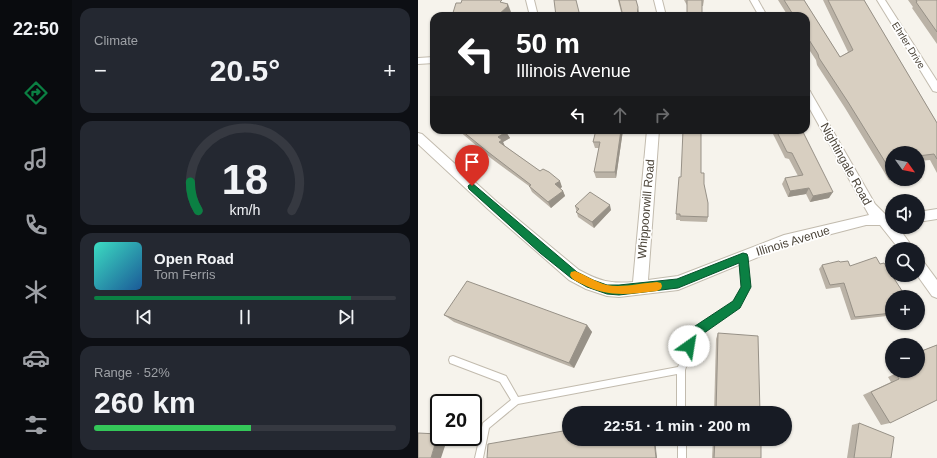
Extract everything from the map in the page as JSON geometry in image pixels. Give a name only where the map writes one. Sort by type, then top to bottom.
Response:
[{"type":"street","points":[[530,0],[533,12]]},
{"type":"street","points":[[658,0],[661,12]]},
{"type":"street","points":[[754,0],[761,12]]},
{"type":"street","name":"Ehrler Drive","points":[[881,0],[937,89]]},
{"type":"street","points":[[419,64],[430,61]]},
{"type":"street","name":"Nightingale Road","points":[[810,100],[871,208],[885,218]]},
{"type":"street","name":"Whippoorwill Road","points":[[640,288],[652,134]]},
{"type":"street","name":"Illinois Avenue","points":[[418,137],[493,206],[574,275],[591,284],[607,289],[640,288],[678,283],[784,241],[866,220],[885,220]]},
{"type":"street","points":[[925,216],[937,214]]},
{"type":"street","points":[[925,275],[937,291]]},
{"type":"lane","points":[[682,406],[681,370],[693,334],[736,304],[746,287],[743,257]]},
{"type":"lane","points":[[453,360],[504,379],[516,401]]},
{"type":"lane","points":[[479,458],[486,426],[516,401],[681,370]]},
{"type":"lane","points":[[682,446],[682,458]]},
{"type":"building","points":[[462,0],[502,0],[500,2],[508,4],[508,6],[501,12],[453,12],[456,3],[461,3]]},
{"type":"building","points":[[554,0],[576,0],[579,12],[556,12]]},
{"type":"building","points":[[619,0],[636,0],[637,12],[622,12]]},
{"type":"building","points":[[687,0],[702,0],[702,12],[687,12]]},
{"type":"building","points":[[784,0],[804,0],[840,57],[853,50],[828,0],[864,0],[937,123],[937,159],[934,154],[925,155],[925,146],[885,146],[885,162],[810,41],[810,12],[792,12]]},
{"type":"building","points":[[916,0],[937,0],[937,32],[916,2]]},
{"type":"building","points":[[466,134],[503,134],[498,137],[502,140],[499,142],[540,171],[543,169],[549,172],[560,181],[555,184],[563,191],[548,202],[529,186],[531,185]]},
{"type":"building","points":[[595,134],[620,134],[615,172],[594,172],[600,142],[593,142]]},
{"type":"building","points":[[683,134],[701,134],[701,173],[704,173],[704,184],[708,203],[708,217],[680,216],[680,214],[676,214],[679,177],[681,177]]},
{"type":"building","points":[[778,134],[804,134],[833,192],[813,196],[809,188],[790,191],[785,178],[803,175],[792,153],[787,152]]},
{"type":"building","points":[[590,192],[610,205],[592,222],[576,212],[579,209],[575,206]]},
{"type":"building","points":[[876,257],[880,264],[884,263],[885,282],[896,282],[901,290],[885,290],[885,314],[855,317],[844,283],[830,285],[822,265],[839,261],[848,261],[850,266]]},
{"type":"building","points":[[467,281],[587,325],[569,363],[444,315]]},
{"type":"building","points":[[718,333],[758,336],[760,406],[716,406]]},
{"type":"building","points":[[937,345],[937,400],[890,423],[871,392],[898,378],[925,378],[925,350]]},
{"type":"building","points":[[859,423],[894,437],[891,458],[854,458]]},
{"type":"building","points":[[562,431],[562,446],[655,446],[656,458],[487,458],[488,444]]},
{"type":"building","points":[[418,433],[430,434],[430,446],[434,446],[431,458],[418,458]]},
{"type":"building","points":[[715,446],[761,446],[761,458],[714,458]]},
{"type":"slow traffic","points":[[575,275],[591,284],[607,289],[619,290],[657,286]]},
{"type":"route","points":[[472,186],[493,206],[574,275],[591,284],[607,289],[619,290],[678,283],[743,257],[746,287],[736,304],[693,334],[689,346]]}]
